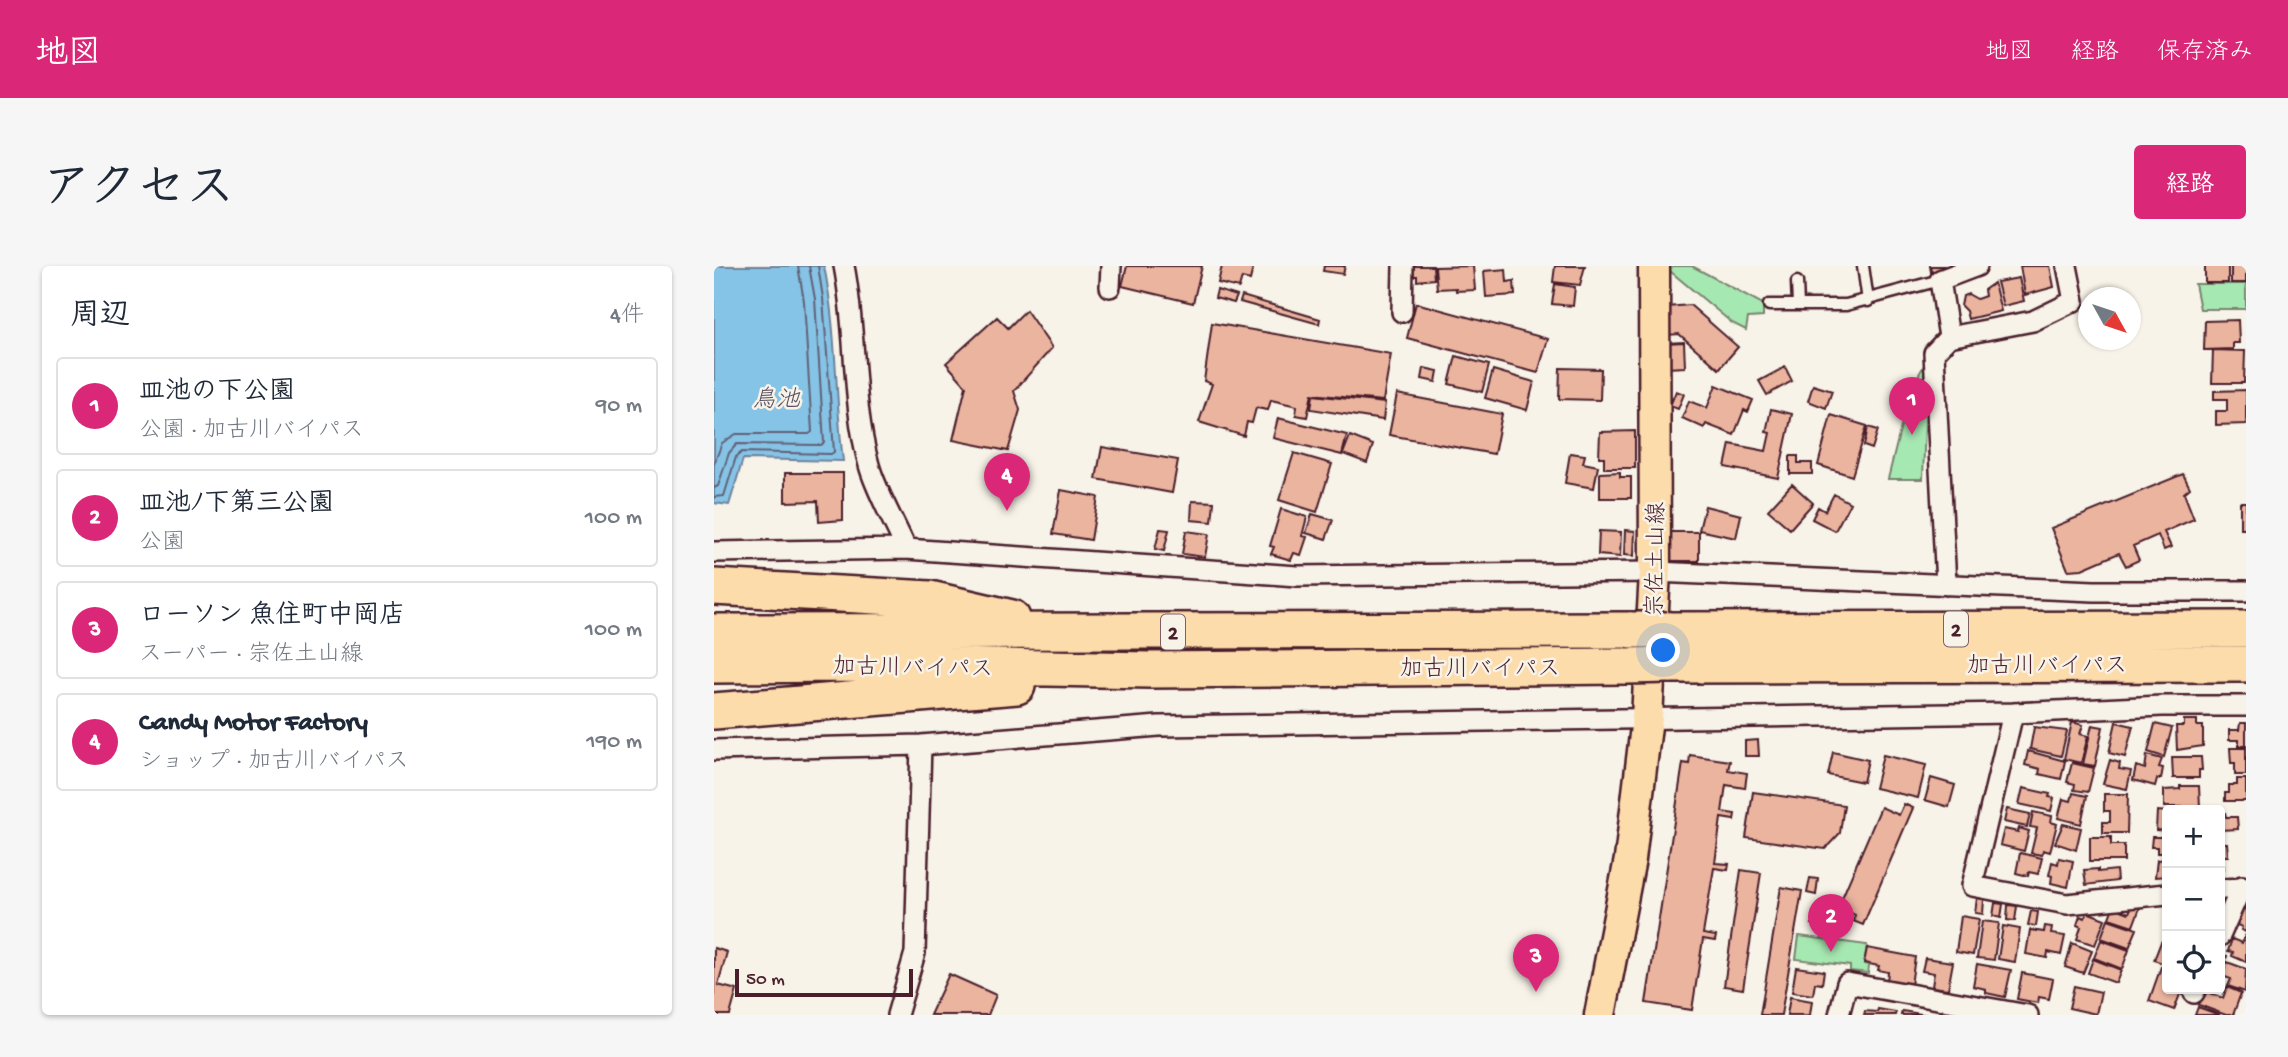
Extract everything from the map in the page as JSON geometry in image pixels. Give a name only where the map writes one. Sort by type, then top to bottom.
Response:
[{"type":"highway","points":[[714,587],[930,599],[1071,632]]},
{"type":"highway","name":"加古川バイパス","points":[[714,632],[2246,629]]},
{"type":"highway","name":"加古川バイパス","points":[[714,665],[846,664],[1149,670],[1669,665],[2246,664]]},
{"type":"highway","points":[[714,711],[996,689],[1149,670]]},
{"type":"main road","name":"宗佐土山線","points":[[1600,1015],[1630,859],[1647,718],[1655,572],[1654,266]]},
{"type":"street","points":[[844,266],[849,292],[855,385],[869,466],[906,549]]},
{"type":"street","points":[[1110,287],[1111,266]]},
{"type":"street","points":[[1402,312],[1403,266]]},
{"type":"street","points":[[1949,337],[1940,281],[1977,266]]},
{"type":"street","points":[[1946,585],[1934,353],[1949,337],[2033,321],[2074,301],[2067,266]]},
{"type":"street","points":[[714,552],[906,549],[1297,576],[1655,572],[2094,591],[2246,591]]},
{"type":"street","points":[[714,750],[920,745],[1159,726],[2012,713],[2162,706],[2246,706]]},
{"type":"street","points":[[2012,713],[1972,886],[2067,904],[2162,894]]},
{"type":"street","points":[[897,1015],[915,953],[920,745]]},
{"type":"street","points":[[2222,931],[2244,887],[2225,888]]},
{"type":"street","points":[[1839,1015],[1847,983],[1949,1008],[2028,1015]]},
{"type":"lane","points":[[1863,266],[1868,301]]},
{"type":"lane","points":[[1769,305],[1846,305],[1940,281]]},
{"type":"lane","points":[[1797,282],[1798,305]]},
{"type":"green space","points":[[1664,266],[1692,266],[1763,304],[1763,317],[1748,318],[1746,330],[1732,323]]},
{"type":"green space","points":[[2195,284],[2246,284],[2246,309],[2200,309]]},
{"type":"green space","points":[[1927,360],[1923,479],[1888,479],[1910,390]]},
{"type":"green space","points":[[1799,936],[1867,945],[1864,964],[1869,965],[1868,973],[1850,971],[1850,966],[1796,959]]},
{"type":"water","name":"鳥池","points":[[714,266],[824,266],[831,314],[843,461],[743,459],[729,505],[714,503]]},
{"type":"building","points":[[1127,266],[1202,266],[1193,303],[1122,286]]},
{"type":"building","points":[[1222,266],[1253,268],[1250,280],[1242,278],[1239,288],[1218,283]]},
{"type":"building","points":[[1324,266],[1345,266],[1343,274],[1323,271]]},
{"type":"building","points":[[1413,266],[1433,266],[1434,279],[1417,281]]},
{"type":"building","points":[[1473,266],[1475,290],[1437,289],[1435,267]]},
{"type":"building","points":[[1555,266],[1585,266],[1580,285],[1553,282]]},
{"type":"building","points":[[1930,266],[1948,266],[1948,268],[1931,272]]},
{"type":"building","points":[[2020,266],[2050,266],[2054,287],[2025,295]]},
{"type":"building","points":[[2205,266],[2228,266],[2228,283],[2205,283]]},
{"type":"building","points":[[2231,266],[2246,266],[2246,283],[2231,283]]},
{"type":"building","points":[[1506,269],[1507,282],[1514,281],[1515,295],[1486,297],[1484,271]]},
{"type":"building","points":[[2019,278],[2024,301],[2003,306],[1997,282]]},
{"type":"building","points":[[1994,283],[2001,311],[1968,319],[1961,306],[1963,296],[1968,294],[1977,299],[1985,296],[1984,290]]},
{"type":"building","points":[[1555,284],[1575,287],[1573,306],[1552,304]]},
{"type":"building","points":[[1217,290],[1237,296],[1234,303],[1215,298]]},
{"type":"building","points":[[1242,296],[1320,319],[1319,324],[1240,302]]},
{"type":"building","points":[[1416,303],[1548,339],[1538,373],[1407,338]]},
{"type":"building","points":[[1690,305],[1738,347],[1719,369],[1679,334],[1668,335],[1667,307]]},
{"type":"building","points":[[1026,310],[1052,348],[1014,391],[1020,410],[1008,451],[953,440],[966,386],[946,363],[997,317],[1008,328]]},
{"type":"building","points":[[2238,320],[2239,343],[2233,343],[2233,349],[2204,350],[2205,321]]},
{"type":"building","points":[[1212,323],[1391,354],[1383,401],[1312,394],[1307,417],[1296,415],[1297,406],[1271,400],[1268,410],[1256,408],[1252,423],[1247,422],[1244,436],[1199,422],[1212,384],[1204,381]]},
{"type":"building","points":[[1684,342],[1685,367],[1666,368],[1665,343]]},
{"type":"building","points":[[2213,350],[2245,351],[2244,383],[2212,383]]},
{"type":"building","points":[[1456,356],[1489,365],[1482,392],[1449,384]]},
{"type":"building","points":[[1785,367],[1792,381],[1767,395],[1759,381]]},
{"type":"building","points":[[1424,368],[1438,371],[1436,382],[1422,379]]},
{"type":"building","points":[[1560,368],[1601,369],[1600,400],[1559,399]]},
{"type":"building","points":[[1493,370],[1534,382],[1527,410],[1485,398]]},
{"type":"building","points":[[1716,385],[1753,400],[1748,412],[1744,410],[1734,435],[1706,424],[1704,428],[1682,418],[1689,401],[1707,408]]},
{"type":"building","points":[[1813,385],[1832,391],[1826,408],[1808,401]]},
{"type":"building","points":[[2246,390],[2246,424],[2216,425],[2216,411],[2227,411],[2227,399],[2214,399],[2214,391]]},
{"type":"building","points":[[1676,391],[1684,394],[1678,409],[1670,406]]},
{"type":"building","points":[[1397,394],[1502,414],[1494,454],[1389,435]]},
{"type":"building","points":[[1313,395],[1385,403],[1383,420],[1311,409]]},
{"type":"building","points":[[1771,409],[1792,414],[1778,478],[1725,467],[1730,444],[1766,451],[1770,433],[1766,432]]},
{"type":"building","points":[[1831,415],[1867,426],[1852,476],[1818,465]]},
{"type":"building","points":[[1278,418],[1347,435],[1342,455],[1273,438]]},
{"type":"building","points":[[1868,427],[1878,430],[1872,449],[1864,446]]},
{"type":"building","points":[[1635,431],[1635,468],[1604,468],[1604,457],[1599,457],[1600,432]]},
{"type":"building","points":[[1350,436],[1373,445],[1367,463],[1343,454]]},
{"type":"building","points":[[1102,447],[1178,460],[1172,493],[1096,479]]},
{"type":"building","points":[[1294,453],[1332,464],[1317,512],[1279,500]]},
{"type":"building","points":[[1570,453],[1585,455],[1583,463],[1598,466],[1594,488],[1565,483]]},
{"type":"building","points":[[1790,456],[1798,456],[1798,463],[1812,463],[1812,474],[1790,474]]},
{"type":"building","points":[[1620,472],[1620,477],[1631,477],[1631,498],[1600,498],[1600,473]]},
{"type":"building","points":[[785,473],[843,473],[843,520],[819,522],[818,501],[785,502]]},
{"type":"building","points":[[2183,474],[2190,488],[2184,493],[2194,519],[2164,532],[2171,547],[2164,550],[2158,535],[2133,546],[2139,560],[2126,566],[2119,553],[2082,569],[2068,570],[2051,528]]},
{"type":"building","points":[[1792,484],[1813,503],[1790,529],[1768,510]]},
{"type":"building","points":[[1061,490],[1098,497],[1091,540],[1053,534]]},
{"type":"building","points":[[1834,494],[1850,503],[1835,531],[1812,519],[1818,507],[1825,511]]},
{"type":"building","points":[[1192,501],[1214,502],[1212,522],[1191,520]]},
{"type":"building","points":[[2240,502],[2246,502],[2246,529],[2240,529]]},
{"type":"building","points":[[1705,506],[1741,515],[1736,538],[1699,530]]},
{"type":"building","points":[[1281,509],[1307,517],[1302,536],[1307,537],[1301,555],[1294,553],[1291,560],[1271,554],[1274,547],[1270,546]]},
{"type":"building","points":[[1312,514],[1333,520],[1326,539],[1306,533]]},
{"type":"building","points":[[1160,529],[1169,530],[1164,551],[1155,549]]},
{"type":"building","points":[[1625,530],[1635,531],[1634,556],[1624,555]]},
{"type":"building","points":[[1186,531],[1209,534],[1205,557],[1182,554]]},
{"type":"building","points":[[1599,531],[1621,532],[1620,557],[1598,555]]},
{"type":"building","points":[[1666,532],[1699,532],[1699,561],[1665,561]]},
{"type":"building","points":[[2184,720],[2197,720],[2197,726],[2203,726],[2203,746],[2177,750],[2176,726],[2184,726]]},
{"type":"building","points":[[2072,722],[2083,725],[2080,734],[2088,736],[2081,763],[2064,759]]},
{"type":"building","points":[[2116,722],[2133,726],[2125,757],[2109,753]]},
{"type":"building","points":[[2240,723],[2246,723],[2246,746],[2239,746],[2239,740],[2229,740],[2229,730],[2239,730]]},
{"type":"building","points":[[2155,724],[2172,728],[2164,757],[2148,752]]},
{"type":"building","points":[[2092,725],[2103,727],[2095,766],[2083,764]]},
{"type":"building","points":[[2034,727],[2067,731],[2061,756],[2030,749]]},
{"type":"building","points":[[1758,740],[1759,756],[1745,756],[1745,741]]},
{"type":"building","points":[[2230,748],[2246,748],[2246,775],[2235,775],[2235,763],[2231,763]]},
{"type":"building","points":[[2028,751],[2065,761],[2061,779],[2039,774],[2040,769],[2025,765]]},
{"type":"building","points":[[1833,752],[1868,760],[1863,782],[1828,775]]},
{"type":"building","points":[[1690,755],[1730,761],[1728,770],[1747,773],[1745,788],[1726,785],[1722,812],[1735,814],[1734,820],[1721,818],[1715,863],[1729,864],[1728,870],[1714,868],[1703,934],[1716,936],[1715,941],[1703,939],[1692,1010],[1646,1003],[1683,763],[1689,764]]},
{"type":"building","points":[[1883,755],[1926,765],[1918,798],[1875,788]]},
{"type":"building","points":[[2147,755],[2162,759],[2159,767],[2163,768],[2161,779],[2157,779],[2155,786],[2133,780],[2136,766],[2145,769]]},
{"type":"building","points":[[2172,757],[2201,757],[2202,770],[2199,770],[2199,778],[2173,778]]},
{"type":"building","points":[[2110,760],[2120,763],[2119,769],[2131,771],[2127,789],[2103,784]]},
{"type":"building","points":[[2072,763],[2094,768],[2088,792],[2074,790],[2075,784],[2067,782]]},
{"type":"building","points":[[1931,778],[1955,785],[1949,807],[1925,800]]},
{"type":"building","points":[[2237,779],[2246,779],[2246,801],[2225,801],[2229,785],[2237,785]]},
{"type":"building","points":[[2180,786],[2199,786],[2200,805],[2164,805],[2164,790],[2180,789]]},
{"type":"building","points":[[2023,788],[2050,794],[2049,797],[2054,798],[2051,811],[2019,804]]},
{"type":"building","points":[[1753,792],[1844,805],[1840,833],[1825,849],[1746,838]]},
{"type":"building","points":[[2073,793],[2087,796],[2081,824],[2058,818],[2063,799],[2071,801]]},
{"type":"building","points":[[2104,794],[2128,794],[2127,833],[2103,833],[2103,822],[2110,822],[2110,811],[2104,811]]},
{"type":"building","points":[[1904,804],[1913,808],[1863,925],[1853,921],[1855,915],[1838,907],[1881,807],[1899,815]]},
{"type":"building","points":[[2007,809],[2030,814],[2027,827],[2004,822]]},
{"type":"building","points":[[2157,811],[2162,812],[2162,831],[2156,830]]},
{"type":"building","points":[[2033,812],[2052,816],[2051,822],[2057,824],[2050,852],[2043,850],[2042,855],[2031,853],[2037,828],[2030,827]]},
{"type":"building","points":[[2225,813],[2226,817],[2237,817],[2238,829],[2225,830]]},
{"type":"building","points":[[2063,824],[2081,828],[2076,850],[2055,843]]},
{"type":"building","points":[[2019,828],[2029,831],[2024,851],[2000,845],[2004,829],[2018,832]]},
{"type":"building","points":[[2090,837],[2111,837],[2111,845],[2124,845],[2124,861],[2090,861]]},
{"type":"building","points":[[2152,837],[2162,837],[2162,853],[2157,853],[2157,847],[2151,847]]},
{"type":"building","points":[[2225,843],[2227,843],[2228,856],[2225,856]]},
{"type":"building","points":[[2020,853],[2042,858],[2038,874],[2029,872],[2028,876],[2016,873]]},
{"type":"building","points":[[2059,858],[2073,861],[2068,887],[2051,883],[2052,876],[2049,875],[2052,862],[2058,864]]},
{"type":"building","points":[[2157,860],[2162,860],[2162,876],[2155,877]]},
{"type":"building","points":[[2098,869],[2098,872],[2116,870],[2117,881],[2086,885],[2084,870]]},
{"type":"building","points":[[1741,870],[1761,873],[1743,989],[1724,986]]},
{"type":"building","points":[[1810,878],[1818,879],[1816,895],[1807,893]]},
{"type":"building","points":[[1781,887],[1802,891],[1781,1015],[1760,1015]]},
{"type":"building","points":[[1977,898],[1984,899],[1983,914],[1975,913]]},
{"type":"building","points":[[2133,902],[2141,905],[2133,926],[2109,918],[2113,907],[2129,913]]},
{"type":"building","points":[[1995,903],[2003,904],[2001,918],[1993,916]]},
{"type":"building","points":[[2008,905],[2017,906],[2015,921],[2007,920]]},
{"type":"building","points":[[2242,907],[2246,909],[2246,932],[2235,924]]},
{"type":"building","points":[[2031,911],[2038,912],[2036,926],[2028,925]]},
{"type":"building","points":[[2087,912],[2105,919],[2095,945],[2077,939],[2081,927],[2077,925],[2080,916],[2085,918]]},
{"type":"building","points":[[1817,915],[1832,922],[1827,931],[1812,924]]},
{"type":"building","points":[[1961,916],[1979,919],[1973,955],[1956,952]]},
{"type":"building","points":[[2108,919],[2137,929],[2129,948],[2101,938]]},
{"type":"building","points":[[1982,921],[1999,923],[1994,960],[1977,958]]},
{"type":"building","points":[[2003,926],[2020,929],[2015,962],[1998,959]]},
{"type":"building","points":[[2045,926],[2052,927],[2051,934],[2065,936],[2061,955],[2048,952],[2047,958],[2026,954],[2030,930],[2044,932]]},
{"type":"building","points":[[2245,936],[2246,962],[2232,956],[2233,952],[2228,951],[2232,939],[2242,943]]},
{"type":"building","points":[[2101,940],[2129,950],[2122,969],[2094,958]]},
{"type":"building","points":[[2161,942],[2162,942],[2162,963],[2154,960]]},
{"type":"building","points":[[2072,943],[2092,951],[2083,973],[2065,967]]},
{"type":"building","points":[[714,948],[727,952],[718,985],[737,990],[730,1015],[714,1015]]},
{"type":"building","points":[[1867,948],[1915,957],[1911,985],[1887,981],[1888,972],[1878,970],[1879,966],[1864,963]]},
{"type":"building","points":[[1925,958],[1953,962],[1948,989],[1932,987],[1934,973],[1922,971]]},
{"type":"building","points":[[2093,959],[2121,970],[2116,983],[2088,973]]},
{"type":"building","points":[[2227,962],[2246,969],[2245,992],[2228,986],[2231,979],[2225,977]]},
{"type":"building","points":[[1977,964],[2011,970],[2005,997],[1986,993],[1986,989],[1973,986]]},
{"type":"building","points":[[1796,967],[1824,971],[1822,984],[1815,983],[1813,995],[1792,992]]},
{"type":"building","points":[[2162,967],[2162,994],[2180,994],[2174,1010],[2149,1001]]},
{"type":"building","points":[[2022,973],[2053,979],[2049,999],[2039,997],[2038,1003],[2017,999]]},
{"type":"building","points":[[949,974],[996,995],[988,1015],[930,1015]]},
{"type":"building","points":[[2074,986],[2101,992],[2096,1014],[2069,1008]]},
{"type":"building","points":[[2227,987],[2241,993],[2233,1015],[2199,1005],[2203,994],[2223,998]]},
{"type":"building","points":[[1790,997],[1812,1001],[1810,1015],[1787,1015]]},
{"type":"building","points":[[2198,1007],[2220,1015],[2195,1015]]},
{"type":"building","points":[[1878,1009],[1896,1012],[1895,1015],[1864,1015],[1865,1011],[1877,1012]]},
{"type":"building","points":[[1902,1011],[1927,1015],[1901,1015]]},
{"type":"place","name":"皿池の下公園","points":[[1912,435]]},
{"type":"place","name":"Candy Motor Factory","points":[[1007,511]]},
{"type":"place","name":"皿池ﾉ下第三公園","points":[[1831,952]]},
{"type":"place","name":"ローソン 魚住町中岡店","points":[[1536,992]]}]
